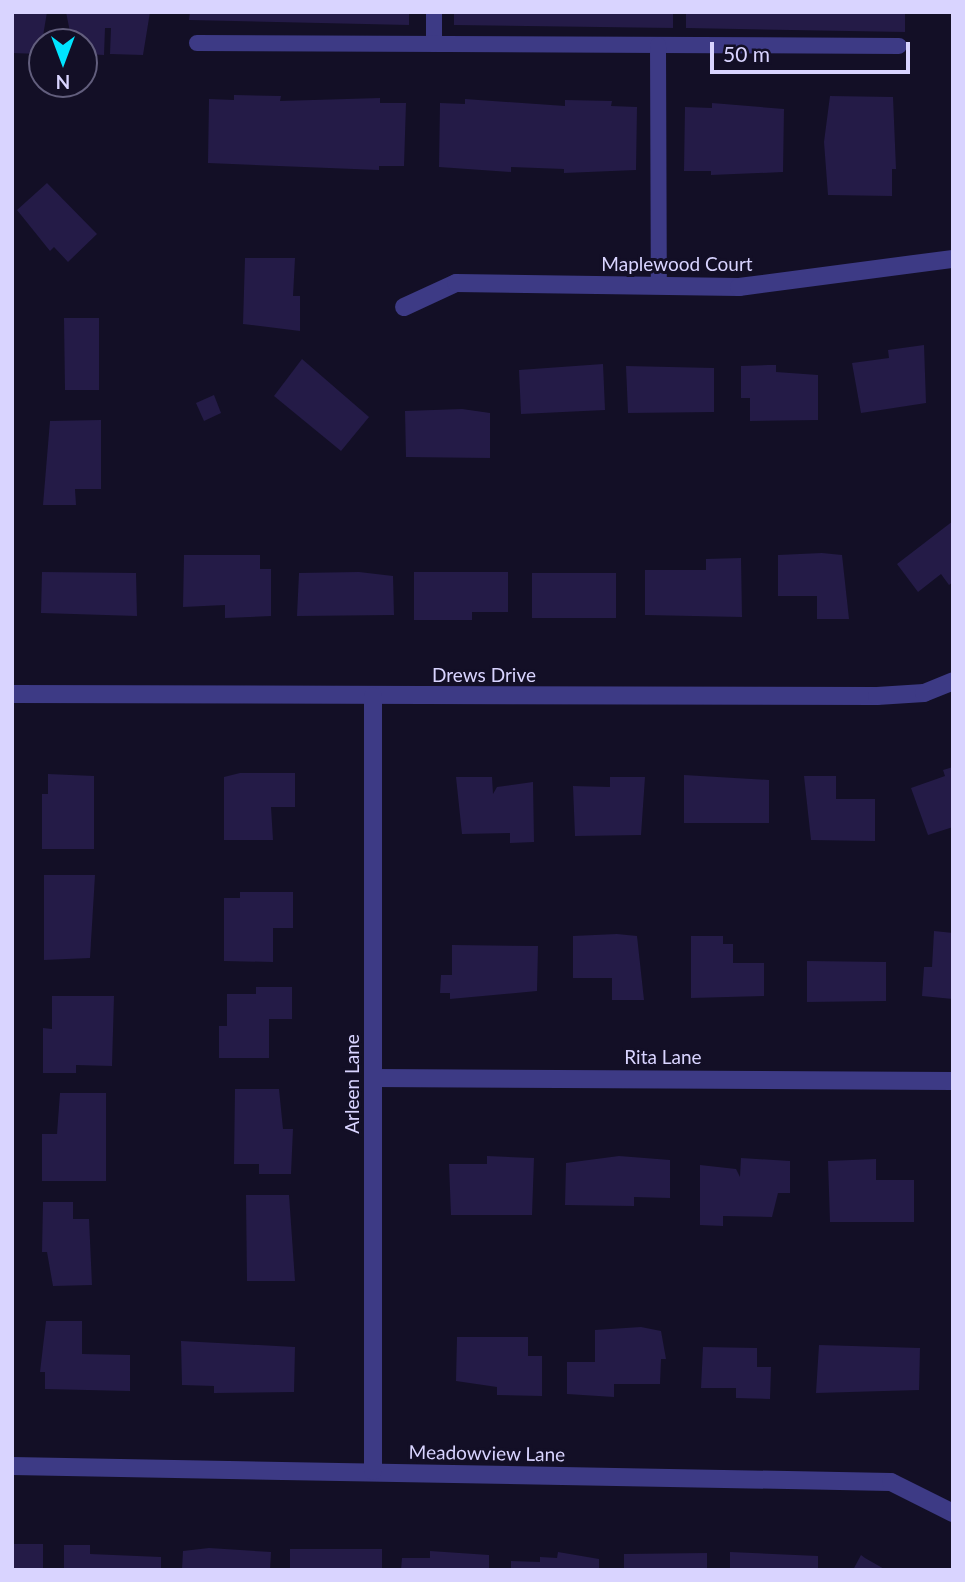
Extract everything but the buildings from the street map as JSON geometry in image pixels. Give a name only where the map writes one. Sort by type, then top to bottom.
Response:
[{"type":"street","name":"Maplewood Court","points":[[404,307],[456,283],[659,286],[795,282],[953,259]]},
{"type":"street","name":"Drews Drive","points":[[12,694],[877,696],[924,693],[953,681]]},
{"type":"street","name":"Arleen Lane","points":[[373,696],[373,1471]]},
{"type":"street","name":"Rita Lane","points":[[373,1078],[953,1080]]},
{"type":"street","name":"Meadowview Lane","points":[[12,1466],[891,1482],[953,1513]]},
{"type":"lane","points":[[434,12],[434,44]]},
{"type":"lane","points":[[197,44],[899,46]]},
{"type":"lane","points":[[658,45],[659,286]]}]
